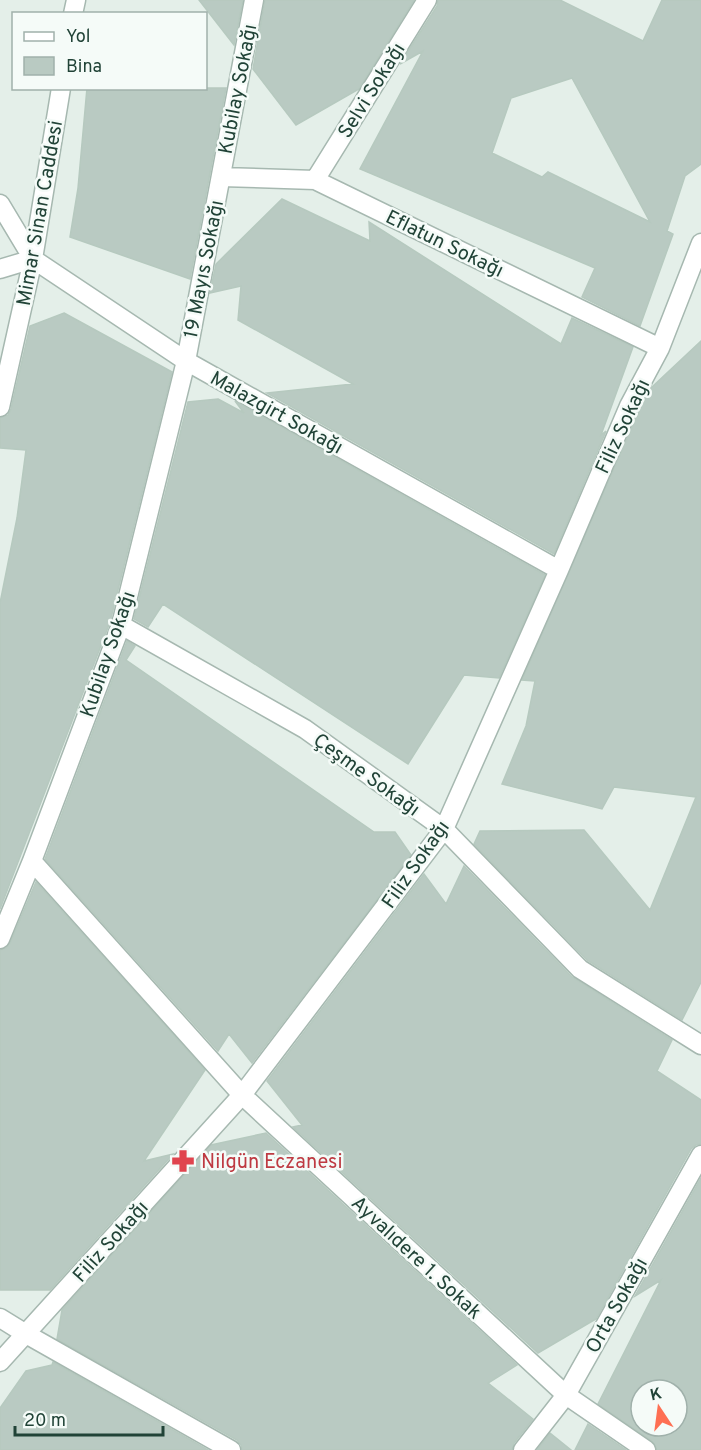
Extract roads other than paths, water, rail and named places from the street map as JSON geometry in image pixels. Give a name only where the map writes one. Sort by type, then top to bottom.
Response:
[{"type":"street","name":"Kubilay Sokağı","points":[[221,177],[254,0]]},
{"type":"street","name":"Selvi Sokağı","points":[[315,180],[427,0]]},
{"type":"street","name":"Mimar Sinan Caddesi","points":[[0,407],[33,259],[61,90]]},
{"type":"street","name":"Eflatun Sokağı","points":[[221,177],[315,180],[660,348]]},
{"type":"street","name":"19 Mayıs Sokağı","points":[[186,361],[221,177]]},
{"type":"street","points":[[0,204],[33,259],[0,269]]},
{"type":"street","name":"Filiz Sokağı","points":[[0,1362],[242,1095],[444,829],[629,406],[660,348],[701,243]]},
{"type":"street","name":"Malazgirt Sokağı","points":[[33,259],[186,361],[559,570]]},
{"type":"street","name":"Kubilay Sokağı","points":[[0,939],[32,861],[121,625],[186,361]]},
{"type":"street","name":"Çeşme Sokağı","points":[[121,625],[305,729],[444,829],[580,969],[701,1045]]},
{"type":"street","name":"Ayvalıdere 1. Sokak","points":[[32,861],[242,1095],[566,1395],[646,1450]]},
{"type":"street","name":"Orta Sokağı","points":[[523,1450],[566,1395],[701,1155]]},
{"type":"street","points":[[0,1317],[231,1450]]},
{"type":"place","name":"Nilgün Eczanesi","points":[[183,1161]]}]
